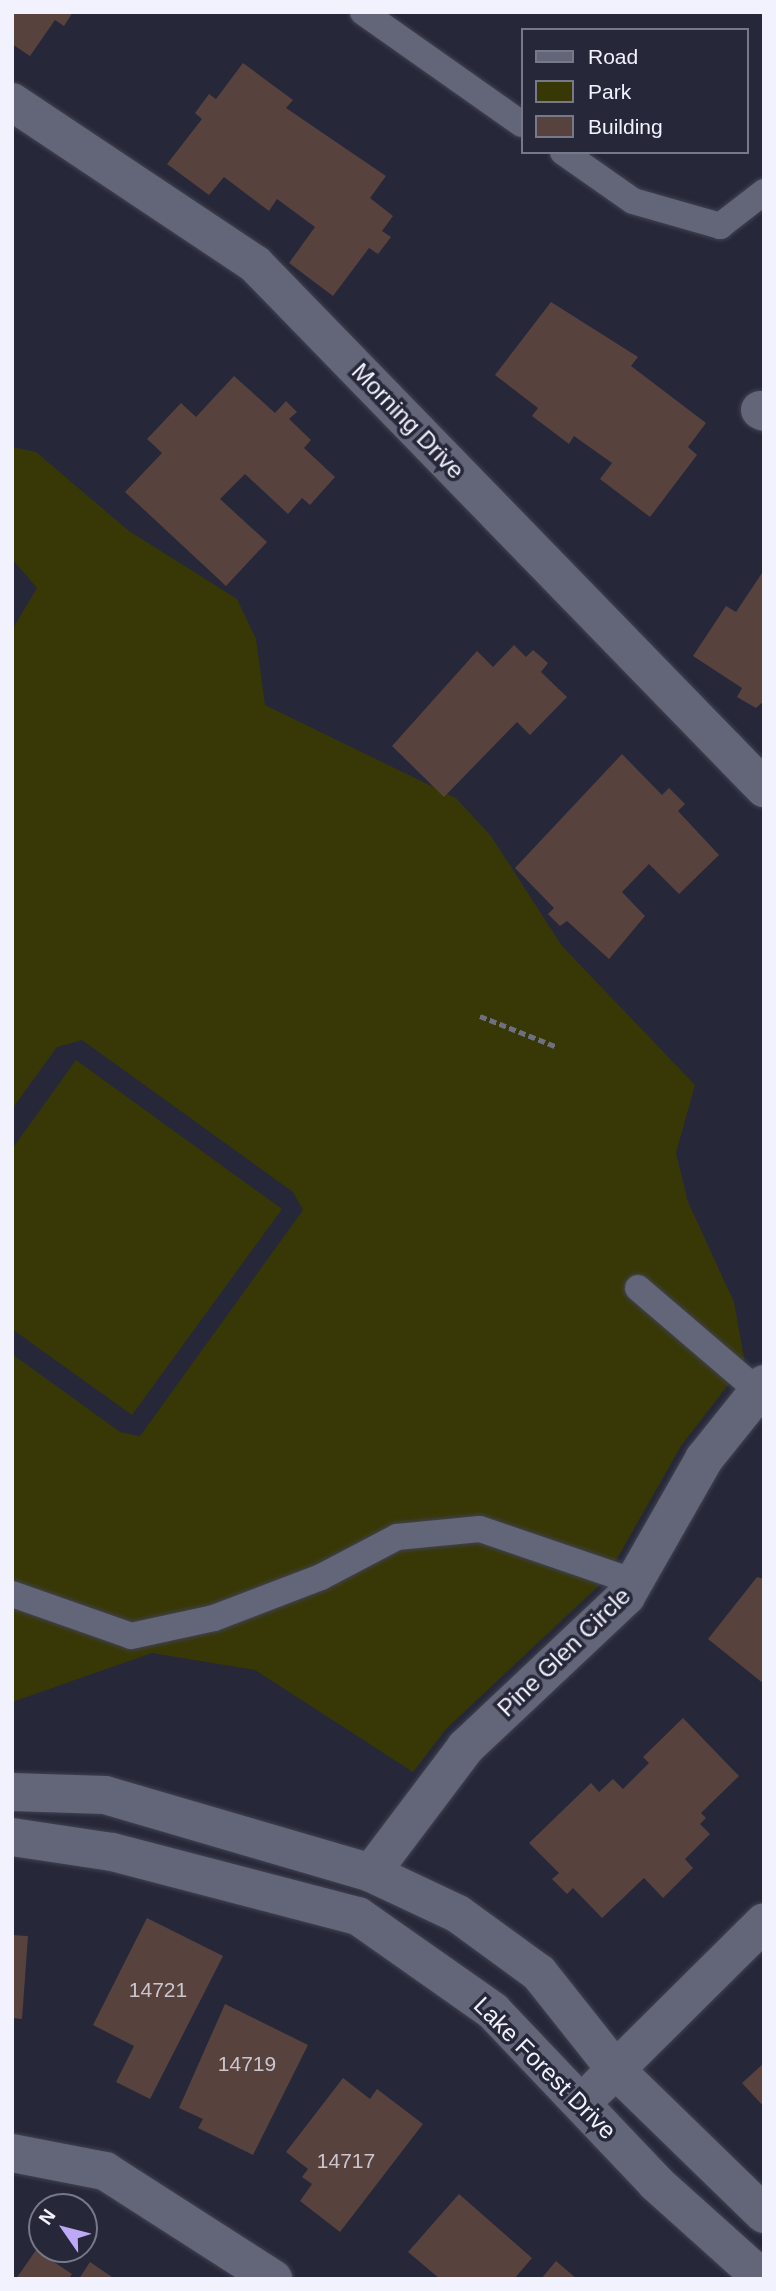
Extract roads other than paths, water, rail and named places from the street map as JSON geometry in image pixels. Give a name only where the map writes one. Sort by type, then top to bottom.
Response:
[{"type":"street","name":"Morning Drive","points":[[12,102],[255,264],[764,788]]},
{"type":"street","name":"Pine Glen Circle","points":[[371,1873],[466,1747],[635,1582],[704,1460],[762,1390]]},
{"type":"street","name":"Lake Forest Drive","points":[[12,1792],[105,1795],[371,1873],[458,1914],[539,1973],[615,2069],[764,2214]]},
{"type":"street","name":"Lake Forest Drive","points":[[12,1837],[112,1852],[358,1916],[493,2011],[656,2183],[763,2279]]},
{"type":"street","points":[[583,2104],[764,1922]]},
{"type":"street","points":[[12,2152],[105,2171],[273,2279]]},
{"type":"lane","points":[[363,12],[520,123]]},
{"type":"lane","points":[[566,154],[633,201],[720,226],[764,192]]},
{"type":"lane","points":[[638,1288],[762,1390]]},
{"type":"lane","points":[[15,1600],[131,1636],[214,1618],[321,1577],[397,1537],[480,1529],[635,1582]]}]
